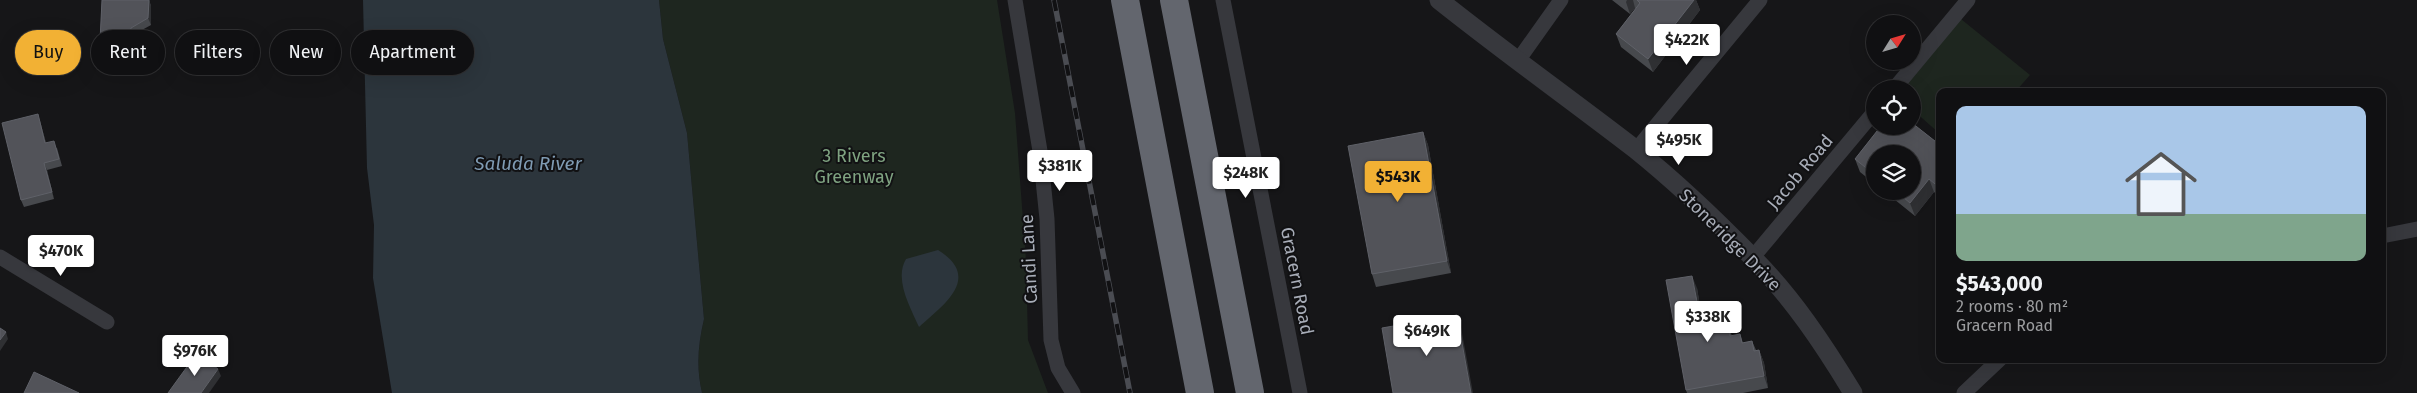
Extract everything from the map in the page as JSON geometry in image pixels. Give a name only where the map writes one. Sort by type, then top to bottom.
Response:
[{"type":"highway","points":[[1124,0],[1200,393]]},
{"type":"highway","points":[[1174,0],[1250,393]]},
{"type":"street","name":"Candi Lane","points":[[1015,0],[1040,152],[1047,219],[1052,347],[1058,368],[1073,393]]},
{"type":"street","name":"Gracern Road","points":[[1223,0],[1300,393]]},
{"type":"street","name":"Stoneridge Drive","points":[[1439,0],[1517,62],[1636,150],[1753,257],[1791,301],[1833,359],[1853,393]]},
{"type":"street","points":[[1517,62],[1561,0]]},
{"type":"street","points":[[1636,150],[1760,0]]},
{"type":"street","points":[[1901,80],[1968,0]]},
{"type":"street","name":"Jacob Road","points":[[1753,257],[1866,122]]},
{"type":"street","points":[[2386,235],[2417,229]]},
{"type":"street","points":[[0,257],[107,322]]},
{"type":"street","points":[[1964,393],[1996,363]]},
{"type":"green space","name":"3 Rivers Greenway","points":[[659,0],[997,0],[1015,113],[1026,260],[1028,340],[1048,393],[702,393],[698,356],[704,319],[687,133],[663,39]]},
{"type":"green space","points":[[1956,15],[2030,75],[2019,88],[1936,88],[1936,130],[1921,117],[1921,80],[1902,80],[1910,70],[1921,70],[1921,57]]},
{"type":"water","name":"Saluda River","points":[[363,0],[659,0],[663,39],[687,133],[704,319],[698,356],[702,393],[392,393],[373,278],[374,225],[367,168],[365,75],[474,75],[474,30],[364,30]]},
{"type":"water","points":[[938,250],[951,260],[957,271],[958,281],[954,291],[947,300],[919,327],[902,284],[903,267],[906,259]]},
{"type":"building","points":[[102,0],[149,0],[148,18],[131,28],[131,30],[101,30]]},
{"type":"building","points":[[1637,0],[1694,0],[1648,59],[1616,34],[1640,3]]},
{"type":"building","points":[[38,114],[45,143],[54,141],[59,159],[44,163],[52,192],[21,200],[2,123]]},
{"type":"building","points":[[1921,130],[1936,142],[1936,185],[1929,179],[1921,189],[1921,145],[1866,145],[1874,135],[1921,135]]},
{"type":"building","points":[[1423,132],[1447,261],[1372,274],[1348,146]]},
{"type":"building","points":[[1866,145],[1866,168],[1855,159]]},
{"type":"building","points":[[1692,276],[1699,312],[1706,311],[1708,321],[1717,319],[1719,330],[1729,328],[1730,336],[1740,334],[1742,343],[1752,341],[1754,351],[1759,350],[1764,376],[1686,390],[1666,280]]},
{"type":"building","points":[[1457,315],[1471,393],[1393,393],[1382,328]]},
{"type":"building","points":[[0,328],[6,332],[0,340]]},
{"type":"building","points":[[197,353],[218,369],[201,393],[168,393]]},
{"type":"building","points":[[34,372],[79,393],[24,393]]},
{"type":"railway","points":[[1054,0],[1130,393]]}]
